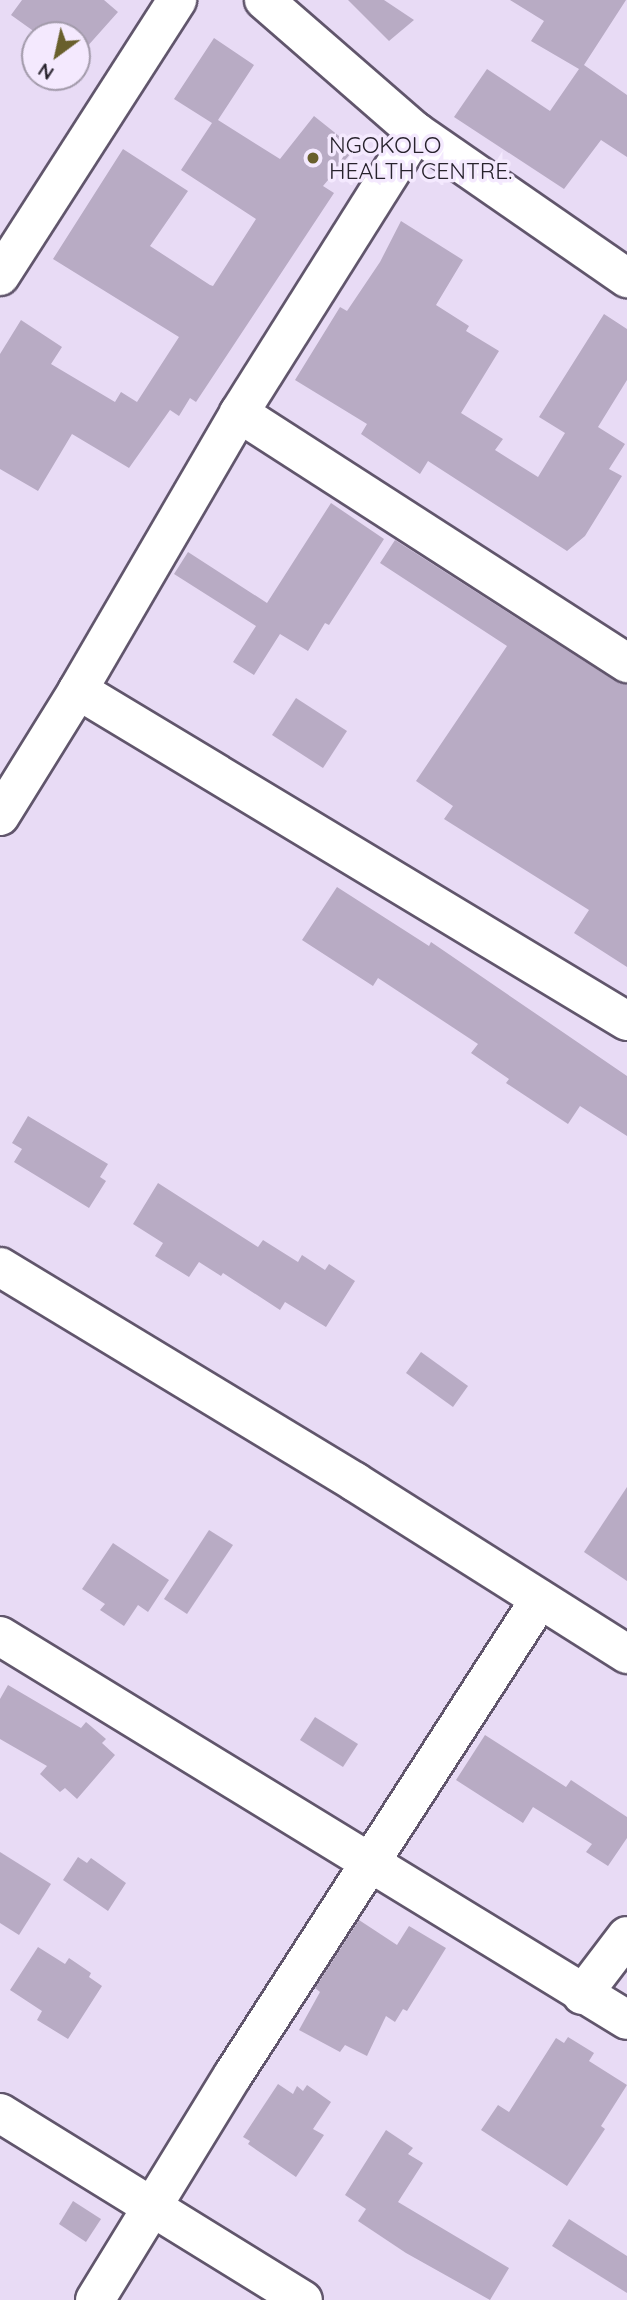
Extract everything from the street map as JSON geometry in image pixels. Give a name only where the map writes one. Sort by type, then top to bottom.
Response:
[{"type":"street","points":[[0,276],[177,0]]},
{"type":"street","points":[[264,0],[416,132],[627,278]]},
{"type":"street","points":[[0,816],[78,690],[239,413],[416,132]]},
{"type":"street","points":[[239,413],[627,663]]},
{"type":"street","points":[[78,690],[627,1021]]},
{"type":"street","points":[[0,1267],[627,1654]]},
{"type":"street","points":[[95,2300],[233,2075],[540,1599]]},
{"type":"street","points":[[0,1636],[371,1861],[582,1995],[627,2020]]},
{"type":"street","points":[[582,1995],[627,1936]]},
{"type":"street","points":[[0,2113],[303,2300]]},
{"type":"building","points":[[22,0],[104,0],[118,12],[91,42],[91,21],[21,22],[11,15]]},
{"type":"building","points":[[348,0],[384,0],[414,20],[389,41]]},
{"type":"building","points":[[510,0],[626,0],[584,65],[627,95],[627,157],[601,140],[564,189],[454,117],[487,69],[550,111],[579,69],[531,41],[544,21]]},
{"type":"building","points":[[214,38],[254,65],[218,120],[280,159],[314,116],[349,144],[346,149],[351,153],[323,186],[334,193],[196,402],[190,398],[179,416],[170,410],[129,468],[72,434],[38,491],[0,469],[0,354],[21,320],[62,347],[51,364],[115,402],[121,392],[137,402],[179,337],[53,259],[123,149],[188,191],[150,246],[210,285],[213,286],[256,219],[181,170],[212,123],[174,99]]},
{"type":"building","points":[[401,221],[463,260],[436,305],[469,326],[466,331],[499,351],[461,413],[503,439],[495,450],[538,477],[565,433],[539,417],[604,314],[627,329],[627,380],[598,427],[625,444],[609,469],[622,476],[585,536],[567,551],[428,461],[420,474],[361,434],[367,424],[295,380],[340,307],[347,311],[380,262]]},
{"type":"building","points":[[331,503],[384,539],[329,625],[325,623],[308,651],[280,634],[254,675],[233,662],[256,626],[174,574],[188,552],[267,603]]},
{"type":"building","points":[[395,540],[615,681],[627,685],[627,967],[574,933],[589,910],[444,819],[453,806],[416,781],[507,646],[380,563]]},
{"type":"building","points":[[296,698],[347,731],[323,768],[272,735]]},
{"type":"building","points":[[337,887],[429,946],[431,942],[627,1076],[627,1136],[580,1106],[568,1124],[506,1083],[509,1079],[471,1053],[478,1044],[378,978],[373,986],[302,940]]},
{"type":"building","points":[[28,1116],[108,1164],[100,1177],[106,1181],[89,1208],[14,1162],[22,1149],[12,1143]]},
{"type":"building","points":[[158,1183],[258,1247],[263,1240],[298,1262],[302,1255],[325,1270],[329,1264],[355,1281],[326,1327],[285,1302],[280,1310],[223,1273],[221,1276],[199,1262],[189,1277],[155,1256],[163,1243],[133,1224]]},
{"type":"building","points":[[421,1352],[468,1386],[453,1407],[406,1373]]},
{"type":"building","points":[[627,1487],[627,1581],[584,1552]]},
{"type":"building","points":[[209,1530],[233,1545],[187,1614],[164,1599]]},
{"type":"building","points":[[113,1543],[169,1580],[148,1612],[138,1605],[124,1626],[100,1610],[105,1604],[82,1589]]},
{"type":"building","points":[[8,1685],[81,1728],[86,1722],[106,1739],[102,1743],[115,1755],[77,1799],[65,1788],[60,1792],[40,1774],[47,1766],[0,1739],[0,1699]]},
{"type":"building","points":[[315,1717],[358,1744],[343,1767],[300,1740]]},
{"type":"building","points":[[485,1735],[566,1787],[571,1780],[627,1817],[627,1838],[608,1866],[586,1852],[592,1844],[533,1807],[523,1823],[456,1780]]},
{"type":"building","points":[[0,1852],[51,1884],[19,1935],[0,1923]]},
{"type":"building","points":[[78,1857],[87,1863],[91,1858],[126,1883],[108,1911],[63,1880]]},
{"type":"building","points":[[359,1920],[397,1945],[409,1926],[446,1948],[407,2011],[403,2009],[395,2022],[386,2016],[367,2056],[345,2045],[340,2052],[299,2030],[320,1992],[315,1988]]},
{"type":"building","points":[[38,1947],[65,1964],[69,1958],[91,1973],[89,1977],[102,1986],[68,2039],[37,2020],[42,2011],[10,1990]]},
{"type":"building","points":[[568,2037],[594,2053],[589,2061],[627,2085],[601,2126],[605,2129],[567,2186],[481,2130],[498,2105],[509,2112],[556,2038],[564,2043]]},
{"type":"building","points":[[278,2084],[293,2094],[297,2086],[303,2091],[307,2085],[331,2102],[313,2129],[324,2135],[296,2177],[248,2144],[250,2141],[243,2137]]},
{"type":"building","points":[[386,2130],[413,2148],[408,2154],[423,2163],[398,2202],[509,2268],[490,2300],[406,2253],[358,2221],[366,2209],[345,2195]]},
{"type":"building","points":[[73,2201],[101,2219],[86,2242],[59,2224]]},
{"type":"building","points":[[569,2219],[627,2256],[627,2293],[552,2246]]},
{"type":"place","name":"NGOKOLO HEALTH CENTRE.","points":[[313,158]]}]
